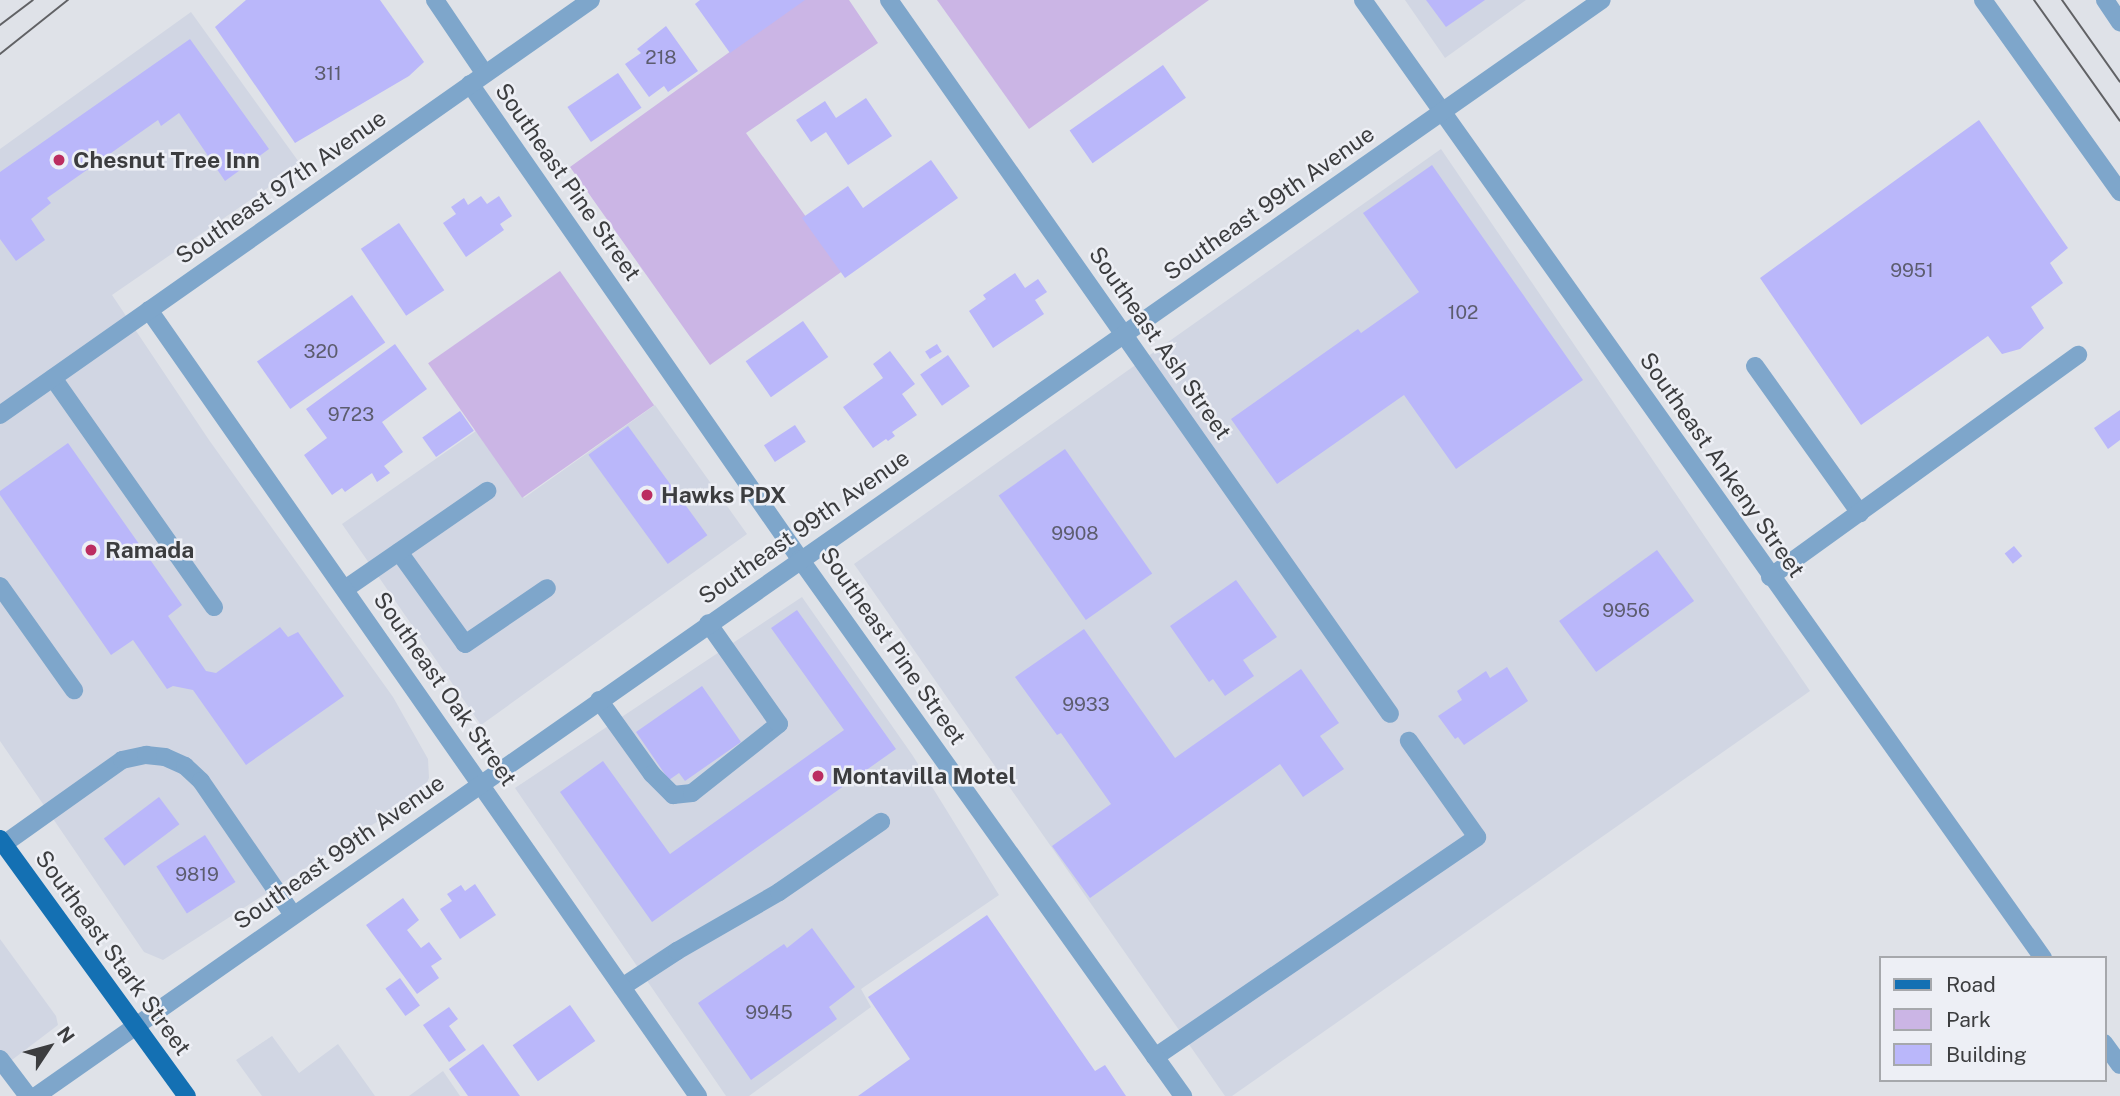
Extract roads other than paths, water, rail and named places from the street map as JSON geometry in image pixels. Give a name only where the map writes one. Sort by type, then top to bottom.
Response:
[{"type":"main road","name":"Southeast Stark Street","points":[[2,841],[187,1096]]},
{"type":"street","name":"Southeast Pine Street","points":[[435,0],[478,79],[800,559],[1183,1096]]},
{"type":"street","name":"Southeast 97th Avenue","points":[[0,415],[592,0]]},
{"type":"street","name":"Southeast Ash Street","points":[[889,0],[1390,714]]},
{"type":"street","name":"Southeast Ankeny Street","points":[[1363,0],[2042,956]]},
{"type":"street","name":"Southeast 99th Avenue","points":[[36,1096],[708,623],[1602,0]]},
{"type":"street","points":[[1983,0],[2120,192]]},
{"type":"street","points":[[2105,0],[2120,22]]},
{"type":"street","name":"Southeast Oak Street","points":[[149,310],[698,1096]]},
{"type":"street","points":[[1770,577],[2078,355]]},
{"type":"street","points":[[1755,366],[1860,513]]},
{"type":"street","points":[[53,378],[214,607]]},
{"type":"street","points":[[345,589],[487,491]]},
{"type":"street","points":[[399,552],[465,644],[547,588]]},
{"type":"street","points":[[0,586],[74,690]]},
{"type":"street","points":[[599,700],[652,774],[673,795],[692,793],[779,724],[708,623]]},
{"type":"street","points":[[1155,1057],[1476,837],[1409,741]]},
{"type":"street","points":[[2,841],[122,760],[146,755],[165,757],[185,766],[201,781],[293,915]]},
{"type":"street","points":[[622,987],[677,951],[779,892],[881,822]]},
{"type":"street","points":[[2106,1046],[2120,1065]]},
{"type":"street","points":[[0,1059],[28,1096]]},
{"type":"tram line","points":[[0,25],[33,0]]},
{"type":"tram line","points":[[0,54],[68,0]]},
{"type":"tram line","points":[[2034,0],[2120,121]]},
{"type":"tram line","points":[[2062,0],[2120,82]]},
{"type":"place","name":"Chesnut Tree Inn","points":[[59,160]]},
{"type":"place","name":"Hawks PDX","points":[[647,495]]},
{"type":"place","name":"Ramada","points":[[91,550]]},
{"type":"place","name":"Montavilla Motel","points":[[818,776]]}]
